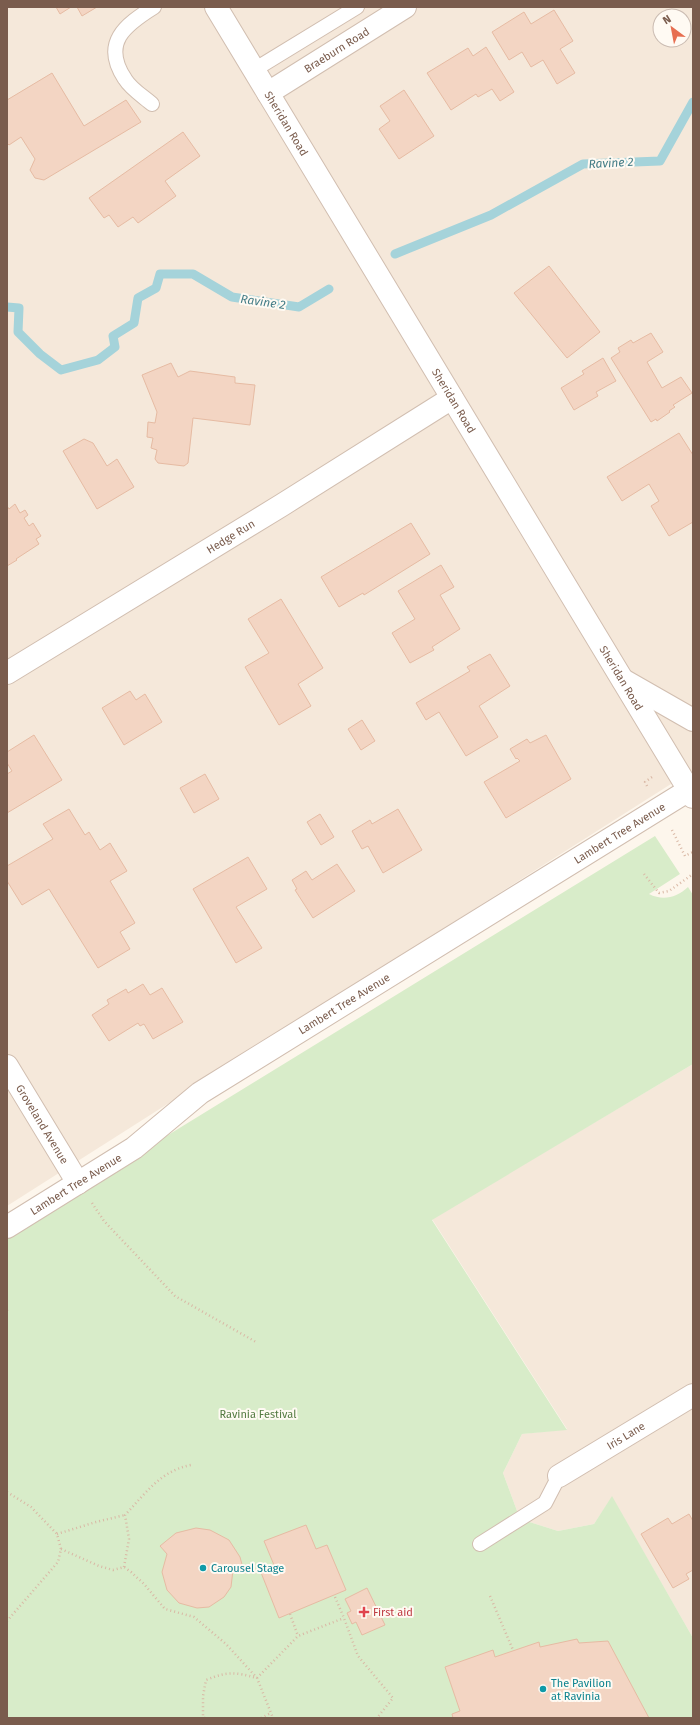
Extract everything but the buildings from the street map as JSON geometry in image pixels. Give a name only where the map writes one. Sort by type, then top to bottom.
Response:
[{"type":"street","name":"Sheridan Road","points":[[216,7],[621,679],[692,792]]},
{"type":"street","name":"Braeburn Road","points":[[268,94],[405,7]]},
{"type":"street","name":"Hedge Run","points":[[7,673],[282,505],[452,398]]},
{"type":"street","points":[[621,679],[693,720]]},
{"type":"street","name":"Lambert Tree Avenue","points":[[7,1227],[134,1148],[200,1093],[692,792]]},
{"type":"street","name":"Groveland Avenue","points":[[7,1066],[78,1183]]},
{"type":"street","name":"Iris Lane","points":[[558,1476],[693,1395]]},
{"type":"lane","points":[[152,104],[126,80],[115,61],[117,37],[133,20],[154,7]]},
{"type":"lane","points":[[254,70],[357,7]]},
{"type":"lane","points":[[480,1544],[545,1503],[558,1476]]},
{"type":"path","points":[[644,874],[659,893],[669,891],[693,874]]},
{"type":"path","points":[[78,1183],[104,1221],[175,1296],[256,1342]]},
{"type":"path","points":[[57,1534],[125,1515],[162,1476],[180,1467],[191,1465]]},
{"type":"path","points":[[7,1492],[31,1507],[57,1534],[61,1549],[58,1562],[7,1621]]},
{"type":"path","points":[[124,1567],[130,1539],[125,1515]]},
{"type":"path","points":[[61,1549],[99,1566],[113,1570],[124,1567]]},
{"type":"path","points":[[124,1567],[144,1584],[165,1609],[194,1617],[226,1644],[258,1678],[273,1718]]},
{"type":"path","points":[[490,1596],[513,1650]]},
{"type":"path","points":[[335,1597],[358,1656],[393,1698],[377,1718]]},
{"type":"path","points":[[290,1614],[298,1636]]},
{"type":"path","points":[[258,1678],[298,1636],[344,1618]]},
{"type":"path","points":[[205,1718],[203,1717],[203,1696],[206,1680],[222,1674],[238,1673],[258,1678]]},
{"type":"path","points":[[261,1718],[271,1713]]},
{"type":"shaded area","points":[[7,7],[693,7],[693,770],[7,1206]]},
{"type":"shaded area","points":[[693,1064],[693,1638],[612,1497],[594,1524],[558,1531],[520,1519],[503,1473],[522,1434],[567,1429],[432,1219]]},
{"type":"green space","name":"Ravinia Festival","points":[[655,836],[680,874],[649,894],[664,898],[679,894],[688,887],[693,895],[693,1064],[432,1220],[567,1430],[522,1434],[503,1473],[520,1519],[558,1531],[594,1524],[612,1496],[693,1638],[693,1718],[7,1718],[7,1234]]},
{"type":"waterway","name":"Ravine 2","points":[[395,254],[491,215],[583,164],[660,161],[693,102]]},
{"type":"waterway","name":"Ravine 2","points":[[7,307],[19,308],[18,332],[40,354],[61,370],[98,360],[115,347],[113,336],[134,323],[138,298],[156,288],[160,274],[193,274],[232,297],[299,307],[329,289]]},
{"type":"place","name":"Carousel Stage","points":[[203,1568]]},
{"type":"place","name":"First aid","points":[[364,1612]]},
{"type":"place","name":"The Pavilion at Ravinia","points":[[543,1689]]}]
